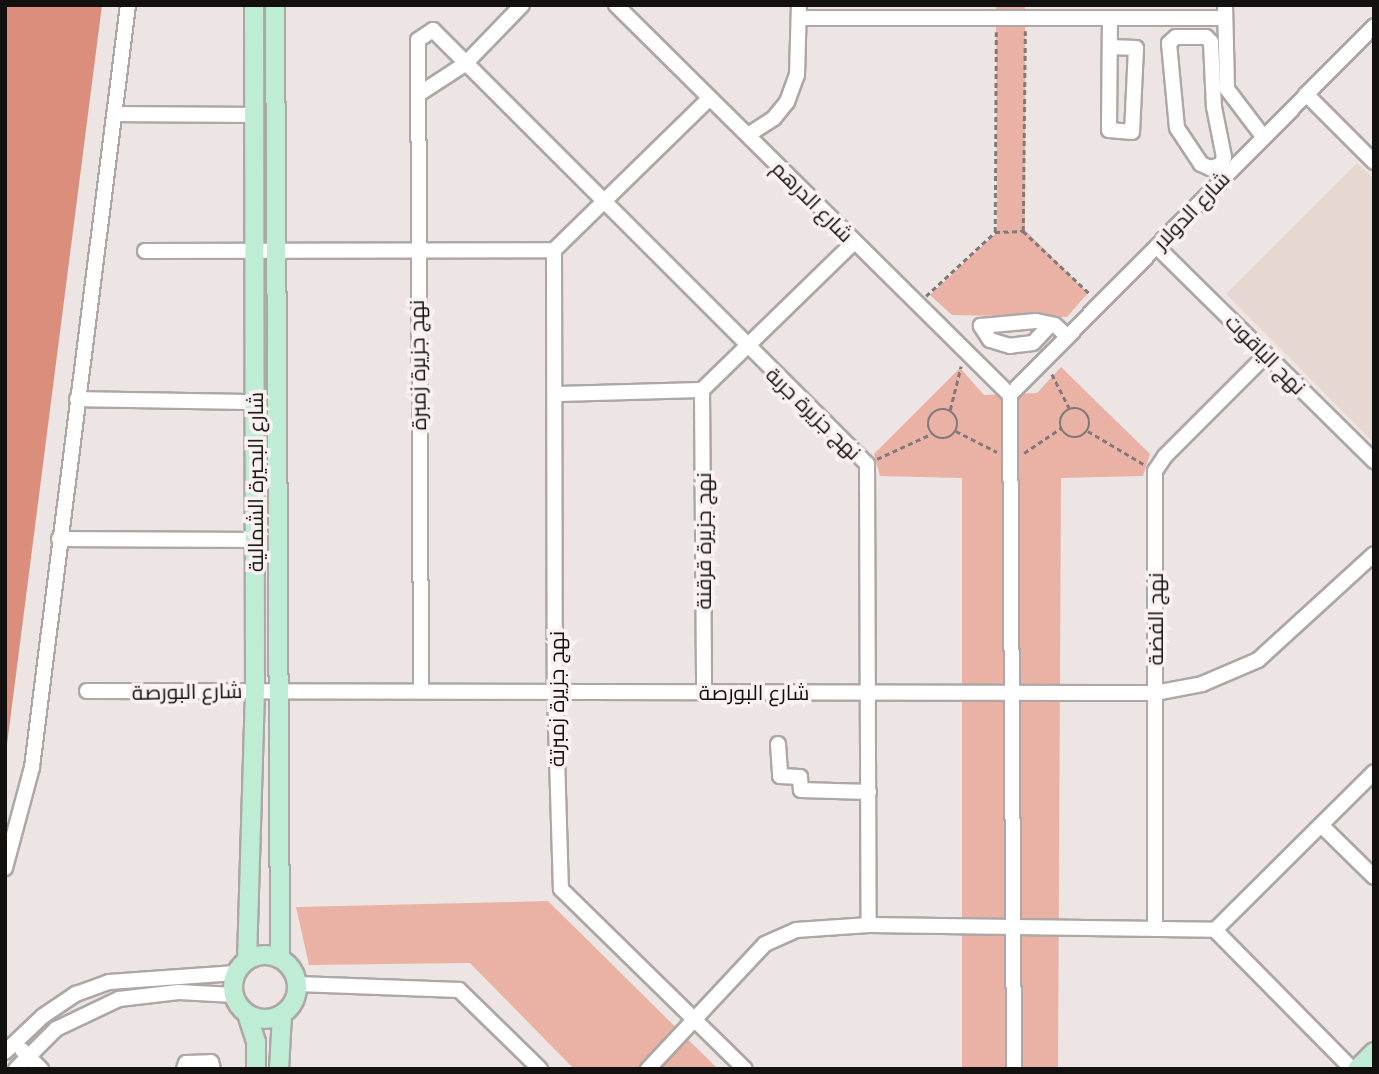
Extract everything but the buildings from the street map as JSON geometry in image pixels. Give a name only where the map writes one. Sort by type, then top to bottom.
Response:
[{"type":"main road","name":"شارع البحيرة الشمالية","points":[[241,966],[255,690],[254,5]]},
{"type":"main road","name":"شارع البحيرة الشمالية","points":[[275,5],[280,957]]},
{"type":"main road","points":[[256,1069],[256,1042],[247,1014],[234,995],[241,966],[269,954],[280,957],[294,971],[298,984],[294,1001],[282,1015],[279,1069]]},
{"type":"main road","points":[[247,1014],[258,1019],[282,1015]]},
{"type":"main road","points":[[1355,1069],[1374,1052]]},
{"type":"street","points":[[5,868],[32,767],[76,399],[128,5]]},
{"type":"street","points":[[419,94],[465,64],[522,5]]},
{"type":"street","name":"شارع الدرهم","points":[[616,5],[1010,395]]},
{"type":"street","points":[[748,135],[774,118],[787,102],[797,75],[799,11],[889,12],[996,20],[1110,18],[1140,11],[1224,12],[1227,89],[1239,110],[1262,135]]},
{"type":"street","points":[[1110,18],[1109,130],[1132,132],[1136,48],[1110,47]]},
{"type":"street","name":"شارع الدولار","points":[[1010,395],[1157,247],[1262,135],[1374,26]]},
{"type":"street","name":"نهج جزيرة جربة","points":[[418,40],[427,32],[440,32],[465,64],[747,348],[867,464],[869,925]]},
{"type":"street","points":[[1171,38],[1209,38],[1214,107],[1224,158],[1221,165],[1210,168],[1201,164],[1177,128],[1171,38]]},
{"type":"street","name":"نهج جزيرة زمبرة","points":[[418,40],[416,253],[421,689]]},
{"type":"street","points":[[1306,93],[1374,162]]},
{"type":"street","points":[[145,251],[416,253],[554,250],[709,99]]},
{"type":"street","points":[[1214,107],[1239,110]]},
{"type":"street","points":[[114,114],[254,115]]},
{"type":"street","points":[[557,394],[702,390],[853,242]]},
{"type":"street","name":"نهج الياقوت","points":[[1157,247],[1374,461]]},
{"type":"street","name":"نهج جزيرة زمبرتة","points":[[554,250],[557,394],[555,690],[561,889],[745,1069]]},
{"type":"street","points":[[990,340],[984,324],[1036,321],[1049,326],[1055,325],[1068,336]]},
{"type":"street","points":[[967,354],[990,340],[1010,346],[1033,343],[1049,326]]},
{"type":"street","points":[[1155,471],[1165,456],[1266,355]]},
{"type":"street","name":"نهج جزيرة قرقنة","points":[[702,390],[704,692]]},
{"type":"street","points":[[1010,395],[1014,692],[1014,1069]]},
{"type":"street","points":[[76,399],[256,402]]},
{"type":"street","name":"نهج الفضة","points":[[1155,471],[1155,929]]},
{"type":"street","points":[[59,538],[255,540]]},
{"type":"street","name":"شارع البورصة","points":[[87,691],[421,689],[1155,693],[1202,684],[1258,660],[1374,554]]},
{"type":"street","points":[[778,744],[780,776],[800,777],[802,790],[869,792]]},
{"type":"street","points":[[1215,930],[1374,772]]},
{"type":"street","points":[[1321,825],[1374,877]]},
{"type":"street","points":[[648,1069],[692,1017],[780,935],[869,925],[1215,930],[1355,1069]]},
{"type":"street","points":[[41,1069],[28,1056],[10,1047],[76,994],[109,982],[241,966]]},
{"type":"street","points":[[298,984],[460,990],[540,1069]]},
{"type":"street","points":[[16,1069],[56,1029],[119,999],[157,993],[234,995]]},
{"type":"street","points":[[184,1069],[186,1063],[211,1062],[213,1069]]},
{"type":"path","points":[[1023,231],[1025,19]]},
{"type":"path","points":[[995,232],[996,20]]},
{"type":"path","points":[[918,306],[995,232],[1023,231],[1099,304]]},
{"type":"path","points":[[950,410],[933,412],[927,422],[931,434],[942,439],[953,436],[958,425],[950,410],[967,354]]},
{"type":"path","points":[[1044,359],[1069,408],[1086,412],[1091,423],[1088,431],[1075,438],[1064,433],[1061,416],[1069,408]]},
{"type":"path","points":[[1088,431],[1155,471]]},
{"type":"path","points":[[867,464],[931,434]]},
{"type":"shaded area","points":[[5,5],[102,5],[5,760]]},
{"type":"shaded area","points":[[996,5],[1025,5],[1025,230],[1088,293],[1067,317],[952,315],[930,295],[997,232]]},
{"type":"shaded area","points":[[1357,163],[1374,179],[1374,443],[1226,294]]},
{"type":"shaded area","points":[[1061,367],[1150,454],[1143,476],[1061,478],[1058,1069],[962,1069],[962,478],[880,476],[874,454],[960,368],[984,395],[1037,393]]},
{"type":"shaded area","points":[[548,901],[718,1069],[574,1069],[470,963],[309,965],[296,907]]}]
